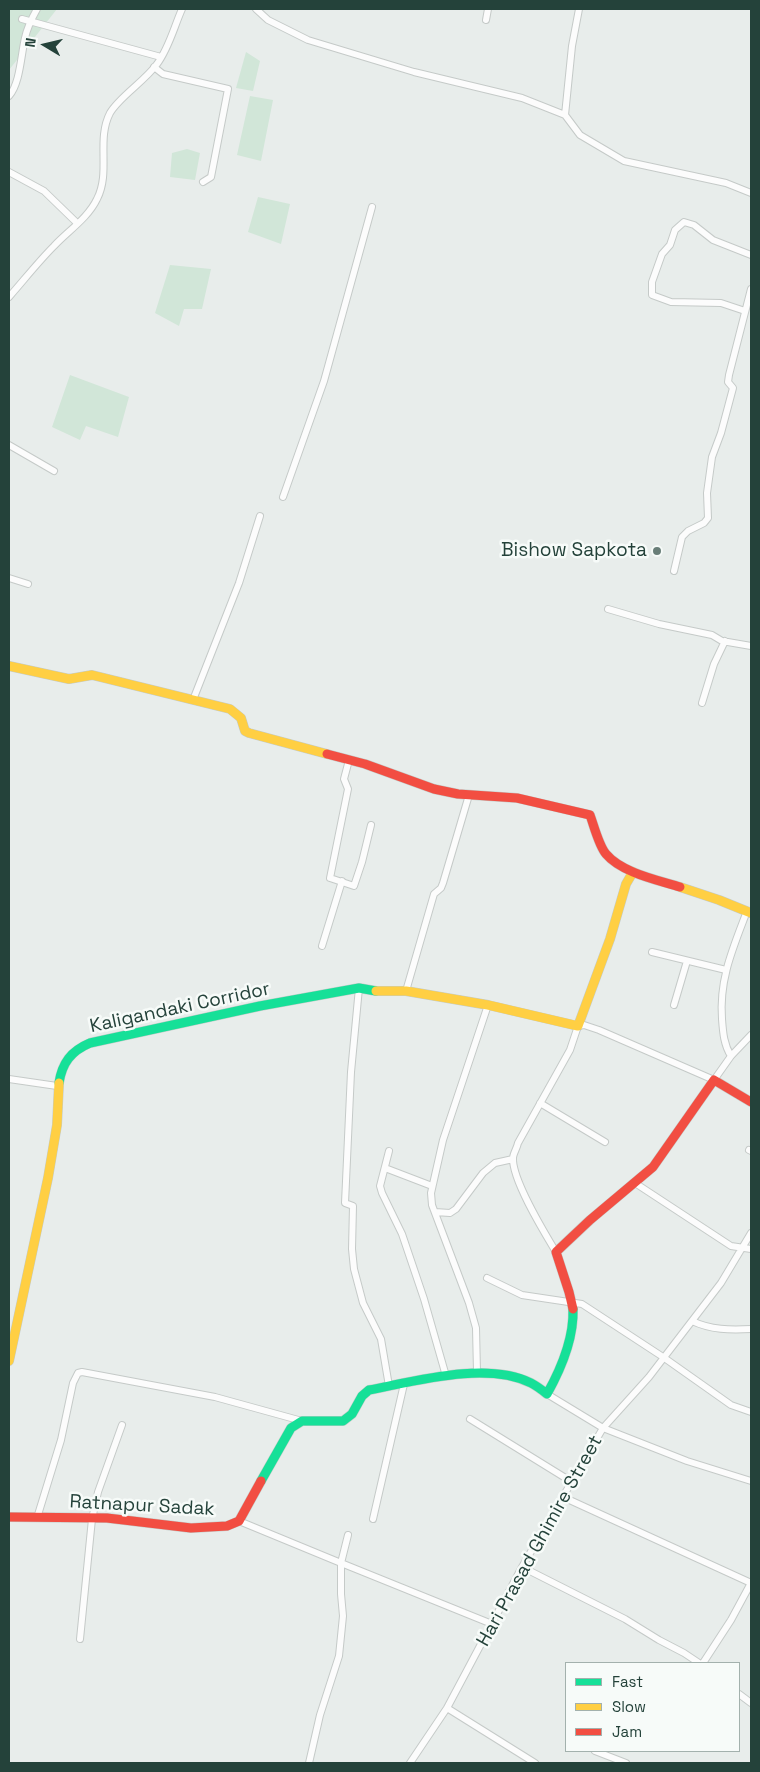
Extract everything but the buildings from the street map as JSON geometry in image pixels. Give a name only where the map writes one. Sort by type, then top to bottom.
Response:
[{"type":"street","points":[[9,96],[14,88],[30,21],[37,9]]},
{"type":"street","points":[[9,297],[52,247],[86,214],[98,199],[103,179],[106,125],[111,111],[154,67],[161,57],[182,9]]},
{"type":"street","points":[[256,9],[268,20],[308,40],[414,72],[522,98],[565,115],[580,135],[624,161],[726,183],[751,193]]},
{"type":"street","points":[[486,20],[488,9]]},
{"type":"street","points":[[565,115],[572,46],[579,9]]},
{"type":"street","points":[[22,19],[161,57]]},
{"type":"street","points":[[154,67],[163,74],[228,89],[211,177],[203,182]]},
{"type":"street","points":[[9,172],[44,191],[77,223]]},
{"type":"street","points":[[283,497],[324,382],[372,208]]},
{"type":"street","points":[[745,311],[722,303],[671,302],[652,295],[652,282],[662,254],[670,245],[676,230],[684,222],[694,225],[713,240],[751,255]]},
{"type":"street","points":[[674,571],[682,537],[688,531],[704,523],[708,518],[707,493],[712,457],[721,433],[733,388],[728,382],[751,289]]},
{"type":"street","points":[[9,445],[54,471]]},
{"type":"street","points":[[193,700],[239,583],[260,516]]},
{"type":"street","points":[[9,578],[28,584]]},
{"type":"street","points":[[608,608],[659,624],[712,636],[726,642],[751,646]]},
{"type":"street","points":[[702,703],[714,664],[726,642]]},
{"type":"street","points":[[9,666],[69,680],[92,675],[230,709],[241,718],[245,731],[249,733],[349,760],[434,789],[469,795],[518,798],[590,815],[604,853],[613,861],[633,872],[719,900],[749,912],[726,970],[721,993],[723,1034],[727,1050],[731,1056]]},
{"type":"street","points":[[349,760],[344,779],[348,789],[330,878],[354,886],[372,826]]},
{"type":"street","points":[[406,992],[434,894],[441,888],[443,883],[469,795]]},
{"type":"street","points":[[547,1394],[556,1381],[572,1329],[571,1301],[556,1252],[529,1205],[518,1178],[513,1158],[518,1143],[570,1050],[610,939],[626,884],[633,872]]},
{"type":"street","points":[[322,946],[342,882]]},
{"type":"street","points":[[652,952],[726,970]]},
{"type":"street","points":[[674,1005],[687,961]]},
{"type":"street","points":[[359,988],[351,1072],[346,1203],[353,1206],[352,1249],[354,1269],[363,1303],[381,1339],[389,1386]]},
{"type":"street","name":"Kaligandaki Corridor","points":[[9,1361],[39,1224],[52,1152],[57,1120],[57,1086],[62,1066],[69,1055],[80,1047],[90,1043],[260,1006],[359,988],[406,992],[488,1005],[578,1026]]},
{"type":"street","points":[[477,1372],[476,1328],[432,1205],[431,1193],[443,1140],[488,1005]]},
{"type":"street","points":[[578,1026],[584,1025],[599,1030],[714,1080],[751,1102]]},
{"type":"street","points":[[556,1252],[590,1220],[653,1167],[731,1056],[751,1035]]},
{"type":"street","points":[[9,1079],[57,1086]]},
{"type":"street","points":[[540,1103],[605,1142]]},
{"type":"street","points":[[389,1151],[380,1186],[402,1234],[424,1299],[446,1376]]},
{"type":"street","points":[[435,1212],[450,1213],[456,1209],[483,1173],[495,1163],[513,1158]]},
{"type":"street","points":[[385,1168],[432,1186]]},
{"type":"street","points":[[635,1183],[723,1242],[731,1246],[751,1249]]},
{"type":"street","points":[[37,1518],[61,1440],[73,1383],[78,1374],[82,1372],[215,1397],[302,1421],[343,1421],[352,1414],[362,1396],[368,1390],[477,1372],[515,1378],[532,1383],[603,1428],[648,1377],[721,1283],[751,1233]]},
{"type":"street","points":[[487,1278],[522,1294],[582,1304],[663,1357],[731,1405],[751,1412]]},
{"type":"street","points":[[692,1321],[715,1329],[751,1329]]},
{"type":"street","points":[[373,1519],[404,1384]]},
{"type":"street","points":[[470,1419],[572,1482]]},
{"type":"street","name":"Ratnapur Sadak","points":[[9,1517],[107,1518],[191,1528],[226,1526],[238,1521],[285,1436],[291,1428],[302,1421]]},
{"type":"street","points":[[80,1639],[92,1519],[98,1492],[122,1425]]},
{"type":"street","name":"Hari Prasad Ghimire Street","points":[[410,1763],[447,1708],[522,1567],[603,1428],[687,1461],[751,1481]]},
{"type":"street","points":[[563,1497],[751,1583],[738,1608],[704,1662]]},
{"type":"street","points":[[238,1521],[492,1624]]},
{"type":"street","points":[[309,1763],[320,1715],[339,1656],[343,1616],[341,1563],[348,1535]]},
{"type":"street","points":[[522,1567],[625,1619],[698,1662]]},
{"type":"street","points":[[740,1695],[751,1703]]},
{"type":"street","points":[[447,1708],[535,1763]]},
{"type":"street","points":[[598,1752],[626,1763]]},
{"type":"green space","points":[[9,9],[57,9],[9,70]]},
{"type":"green space","points":[[246,52],[260,61],[253,91],[236,88]]},
{"type":"green space","points":[[250,96],[273,100],[261,161],[237,155]]},
{"type":"green space","points":[[187,149],[200,153],[195,180],[170,177],[172,153]]},
{"type":"green space","points":[[258,197],[290,204],[281,244],[248,232]]},
{"type":"green space","points":[[170,265],[211,269],[202,309],[184,309],[179,326],[155,313]]},
{"type":"green space","points":[[70,375],[129,397],[118,437],[86,426],[80,440],[52,427]]},
{"type":"traffic: fast","points":[[59,1083],[62,1069],[68,1058],[90,1043],[260,1006],[359,988],[376,991]]},
{"type":"traffic: fast","points":[[261,1481],[291,1428],[302,1421],[343,1421],[352,1414],[362,1396],[369,1390],[429,1378],[472,1373],[513,1377],[531,1383],[547,1394],[566,1353],[573,1320],[573,1309]]},
{"type":"traffic: slow","points":[[9,666],[69,679],[92,675],[230,709],[241,718],[245,731],[249,733],[327,754]]},
{"type":"traffic: slow","points":[[376,991],[406,991],[488,1005],[578,1026],[610,939],[626,884],[633,872]]},
{"type":"traffic: slow","points":[[680,887],[751,913]]},
{"type":"traffic: slow","points":[[9,1361],[48,1178],[57,1125],[59,1083]]},
{"type":"traffic: jam","points":[[327,754],[365,764],[434,789],[458,794],[517,798],[590,815],[601,846],[613,861],[641,875],[680,887]]},
{"type":"traffic: jam","points":[[573,1309],[556,1252],[590,1220],[653,1167],[714,1080],[751,1102]]},
{"type":"traffic: jam","points":[[9,1517],[107,1518],[191,1528],[227,1526],[239,1521],[261,1481]]},
{"type":"place","name":"Bishow Sapkota","points":[[657,551]]}]
